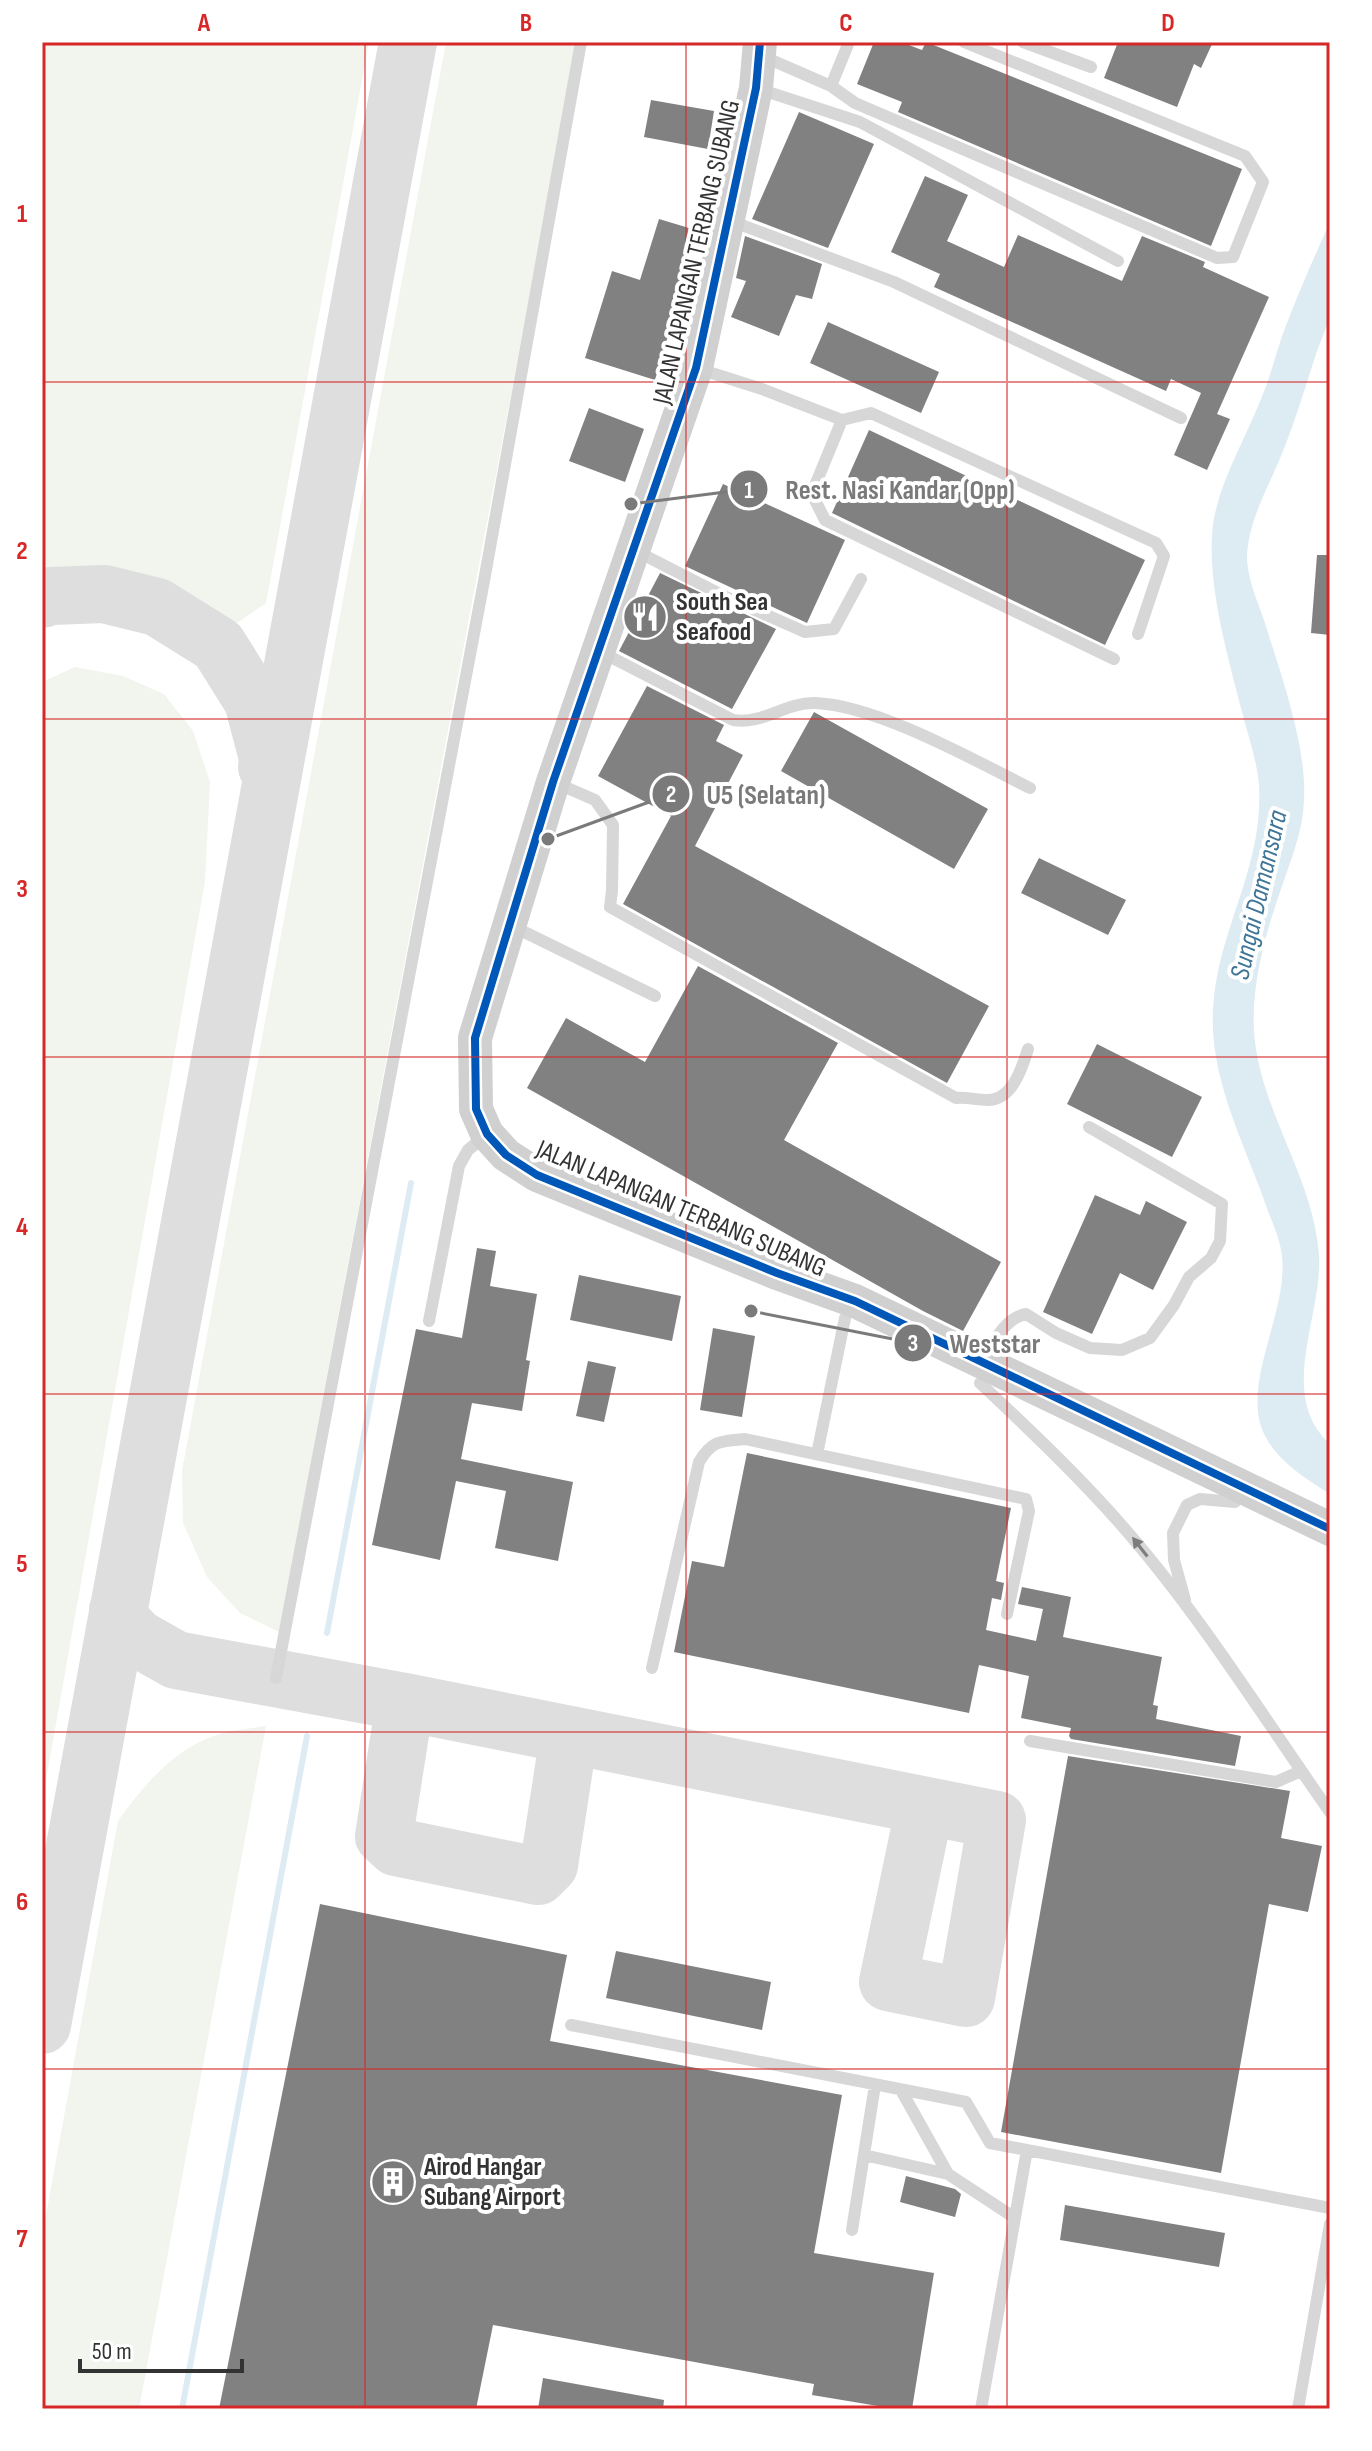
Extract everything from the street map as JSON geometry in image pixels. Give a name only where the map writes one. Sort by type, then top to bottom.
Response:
[{"type":"street","name":"JALAN LAPANGAN TERBANG SUBANG","points":[[759,62],[696,368],[553,782],[475,1038],[476,1109],[487,1134],[506,1155],[537,1175],[777,1273],[855,1301],[981,1372],[1330,1549]]},
{"type":"street","name":"JALAN LAPANGAN TERBANG SUBANG","points":[[777,1273],[845,1318],[981,1372],[1330,1529]]},
{"type":"lane","points":[[276,1678],[484,581],[581,42]]},
{"type":"lane","points":[[831,86],[849,42]]},
{"type":"lane","points":[[759,62],[831,86],[855,103],[1217,258],[1233,257],[1263,182],[1245,156],[964,42]]},
{"type":"lane","points":[[1023,42],[1091,67]]},
{"type":"lane","points":[[759,62],[860,122],[1118,261]]},
{"type":"lane","points":[[728,220],[894,282],[1181,418]]},
{"type":"lane","points":[[696,368],[842,420],[871,413],[1156,543],[1164,556],[1138,634]]},
{"type":"lane","points":[[842,420],[814,488],[815,500],[825,520],[1114,659]]},
{"type":"lane","points":[[633,549],[726,597],[805,632],[834,629],[861,579]]},
{"type":"lane","points":[[598,650],[733,720],[754,720],[799,702],[843,706],[962,754],[1030,788]]},
{"type":"lane","points":[[553,782],[595,800],[613,825],[610,907],[956,1098],[989,1100],[1002,1096],[1018,1078],[1028,1049]]},
{"type":"lane","points":[[509,924],[655,996]]},
{"type":"lane","points":[[981,1372],[1005,1327],[1018,1316],[1026,1314],[1056,1333],[1090,1348],[1122,1350],[1150,1338],[1174,1305],[1189,1277],[1211,1258],[1220,1241],[1222,1204],[1089,1127]]},
{"type":"lane","points":[[429,1321],[459,1166],[468,1150],[487,1134]]},
{"type":"lane","points":[[817,1454],[845,1318]]},
{"type":"lane","name":"JALAN LAPANGAN TERBANG SUBANG","points":[[981,1372],[1133,1538],[1187,1608],[1330,1812]]},
{"type":"lane","points":[[652,1668],[699,1462],[705,1451],[717,1442],[745,1439],[1026,1499],[1029,1511],[1007,1614]]},
{"type":"lane","points":[[1187,1608],[1174,1560],[1173,1533],[1187,1505],[1200,1499],[1235,1502]]},
{"type":"lane","points":[[1030,1741],[1276,1782],[1301,1771]]},
{"type":"lane","points":[[571,2025],[966,2102],[990,2143],[1330,2208]]},
{"type":"lane","points":[[852,2230],[875,2085]]},
{"type":"lane","points":[[901,2090],[948,2174]]},
{"type":"lane","points":[[981,2409],[1027,2150]]},
{"type":"lane","points":[[864,2155],[948,2174],[1015,2218]]},
{"type":"lane","points":[[1298,2409],[1330,2224]]},
{"type":"shaded area","points":[[42,42],[369,42],[266,603],[234,625],[187,594],[135,575],[78,571],[42,577]]},
{"type":"shaded area","points":[[446,42],[577,42],[279,1632],[240,1613],[207,1577],[183,1523],[182,1471]]},
{"type":"shaded area","points":[[75,667],[123,676],[164,694],[193,731],[210,782],[205,881],[42,1803],[42,682]]},
{"type":"shaded area","points":[[266,1726],[139,2409],[42,2409],[42,2237],[118,1821],[165,1766],[194,1745],[228,1732]]},
{"type":"water","name":"Sungai Damansara","points":[[1330,222],[1332,285],[1329,318],[1291,430],[1254,519],[1247,559],[1251,582],[1291,709],[1304,779],[1301,824],[1263,947],[1256,985],[1254,1023],[1260,1069],[1268,1096],[1299,1174],[1315,1227],[1318,1279],[1304,1379],[1306,1402],[1314,1424],[1330,1444],[1330,1494],[1288,1464],[1271,1446],[1260,1423],[1257,1404],[1263,1362],[1279,1297],[1282,1256],[1223,1087],[1213,1035],[1213,1009],[1216,980],[1254,844],[1259,815],[1259,785],[1215,595],[1212,547],[1213,525],[1221,493]]},
{"type":"building","points":[[874,42],[901,42],[922,50],[926,42],[1242,169],[1211,246],[898,112],[902,102],[857,84]]},
{"type":"building","points":[[1118,42],[1213,42],[1201,68],[1194,64],[1177,107],[1104,78]]},
{"type":"building","points":[[651,100],[714,111],[708,149],[644,137]]},
{"type":"building","points":[[799,112],[874,144],[828,248],[752,219]]},
{"type":"building","points":[[925,176],[968,195],[947,241],[1004,267],[1018,235],[1122,281],[1142,236],[1205,262],[1203,267],[1269,297],[1217,414],[1230,419],[1207,470],[1174,455],[1201,393],[1171,379],[1166,391],[934,287],[940,274],[891,252]]},
{"type":"building","points":[[659,219],[699,231],[655,380],[585,358],[612,271],[640,280]]},
{"type":"building","points":[[745,236],[822,264],[812,299],[796,295],[779,336],[731,317],[746,281],[736,278]]},
{"type":"building","points":[[828,322],[939,372],[921,413],[810,363]]},
{"type":"building","points":[[589,408],[644,429],[625,482],[569,461]]},
{"type":"building","points":[[869,430],[1145,560],[1105,645],[832,513]]},
{"type":"building","points":[[723,484],[845,540],[807,623],[685,566]]},
{"type":"building","points":[[1317,555],[1330,555],[1330,635],[1311,633]]},
{"type":"building","points":[[660,573],[776,629],[732,709],[619,651]]},
{"type":"building","points":[[647,686],[724,725],[716,741],[743,755],[695,846],[989,1006],[947,1083],[623,904],[671,816],[598,776]]},
{"type":"building","points":[[814,712],[988,809],[954,869],[781,771]]},
{"type":"building","points":[[1039,858],[1126,900],[1108,935],[1021,893]]},
{"type":"building","points":[[698,966],[838,1043],[784,1140],[1001,1262],[963,1331],[527,1088],[566,1018],[645,1062]]},
{"type":"building","points":[[1097,1044],[1202,1097],[1172,1157],[1067,1104]]},
{"type":"building","points":[[1095,1195],[1140,1215],[1146,1201],[1187,1222],[1153,1290],[1120,1273],[1092,1334],[1043,1312]]},
{"type":"building","points":[[477,1248],[496,1251],[490,1286],[537,1294],[526,1360],[530,1361],[522,1411],[472,1403],[461,1459],[573,1482],[558,1561],[495,1548],[506,1491],[456,1481],[440,1560],[372,1545],[416,1329],[462,1338]]},
{"type":"building","points":[[579,1275],[681,1296],[672,1341],[570,1320]]},
{"type":"building","points":[[713,1328],[755,1336],[742,1417],[700,1410]]},
{"type":"building","points":[[588,1361],[616,1367],[604,1422],[576,1416]]},
{"type":"building","points":[[747,1453],[1011,1508],[996,1581],[1004,1583],[1001,1600],[992,1598],[986,1630],[1036,1641],[1043,1609],[1018,1604],[1022,1587],[1071,1597],[1063,1637],[1162,1657],[1153,1705],[1158,1706],[1156,1719],[1241,1736],[1235,1766],[1071,1739],[1071,1728],[1021,1718],[1029,1676],[979,1665],[969,1713],[674,1652],[692,1561],[724,1567]]},
{"type":"building","points":[[1068,1756],[1290,1791],[1281,1838],[1322,1846],[1308,1912],[1269,1904],[1221,2173],[1001,2132]]},
{"type":"building","points":[[320,1904],[567,1955],[550,2041],[842,2095],[814,2253],[934,2273],[912,2409],[812,2395],[814,2384],[493,2325],[476,2409],[219,2409]]},
{"type":"building","points":[[616,1951],[771,1982],[762,2030],[606,1998]]},
{"type":"building","points":[[906,2176],[955,2189],[961,2194],[955,2217],[900,2202]]},
{"type":"building","points":[[1065,2205],[1225,2233],[1219,2267],[1060,2240]]},
{"type":"building","points":[[543,2378],[664,2400],[663,2409],[538,2409]]},
{"type":"waterway","points":[[327,1633],[411,1183]]},
{"type":"waterway","points":[[182,2409],[307,1736]]},
{"type":"taxiway","points":[[42,2025],[408,42]]},
{"type":"taxiway","points":[[42,599],[104,594],[157,607],[218,645],[253,701],[268,758],[267,767]]},
{"type":"taxiway","points":[[118,1610],[124,1624],[137,1638],[176,1660],[405,1702],[997,1820],[966,1998],[888,1982],[925,1806]]},
{"type":"taxiway","points":[[405,1702],[384,1836],[396,1847],[538,1876],[549,1865],[569,1735]]},
{"type":"cycle path","points":[[760,42],[756,88],[696,368],[553,782],[475,1038],[476,1109],[487,1134],[506,1155],[537,1175],[777,1273],[855,1301],[1330,1529]]},
{"type":"place","name":"Rest. Nasi Kandar (Opp)","points":[[631,504]]},
{"type":"place","name":"South Sea Seafood","points":[[645,617]]},
{"type":"place","name":"U5 (Selatan)","points":[[548,839]]},
{"type":"place","name":"Weststar","points":[[751,1311]]},
{"type":"place","name":"Airod Hangar Subang Airport","points":[[393,2182]]}]
